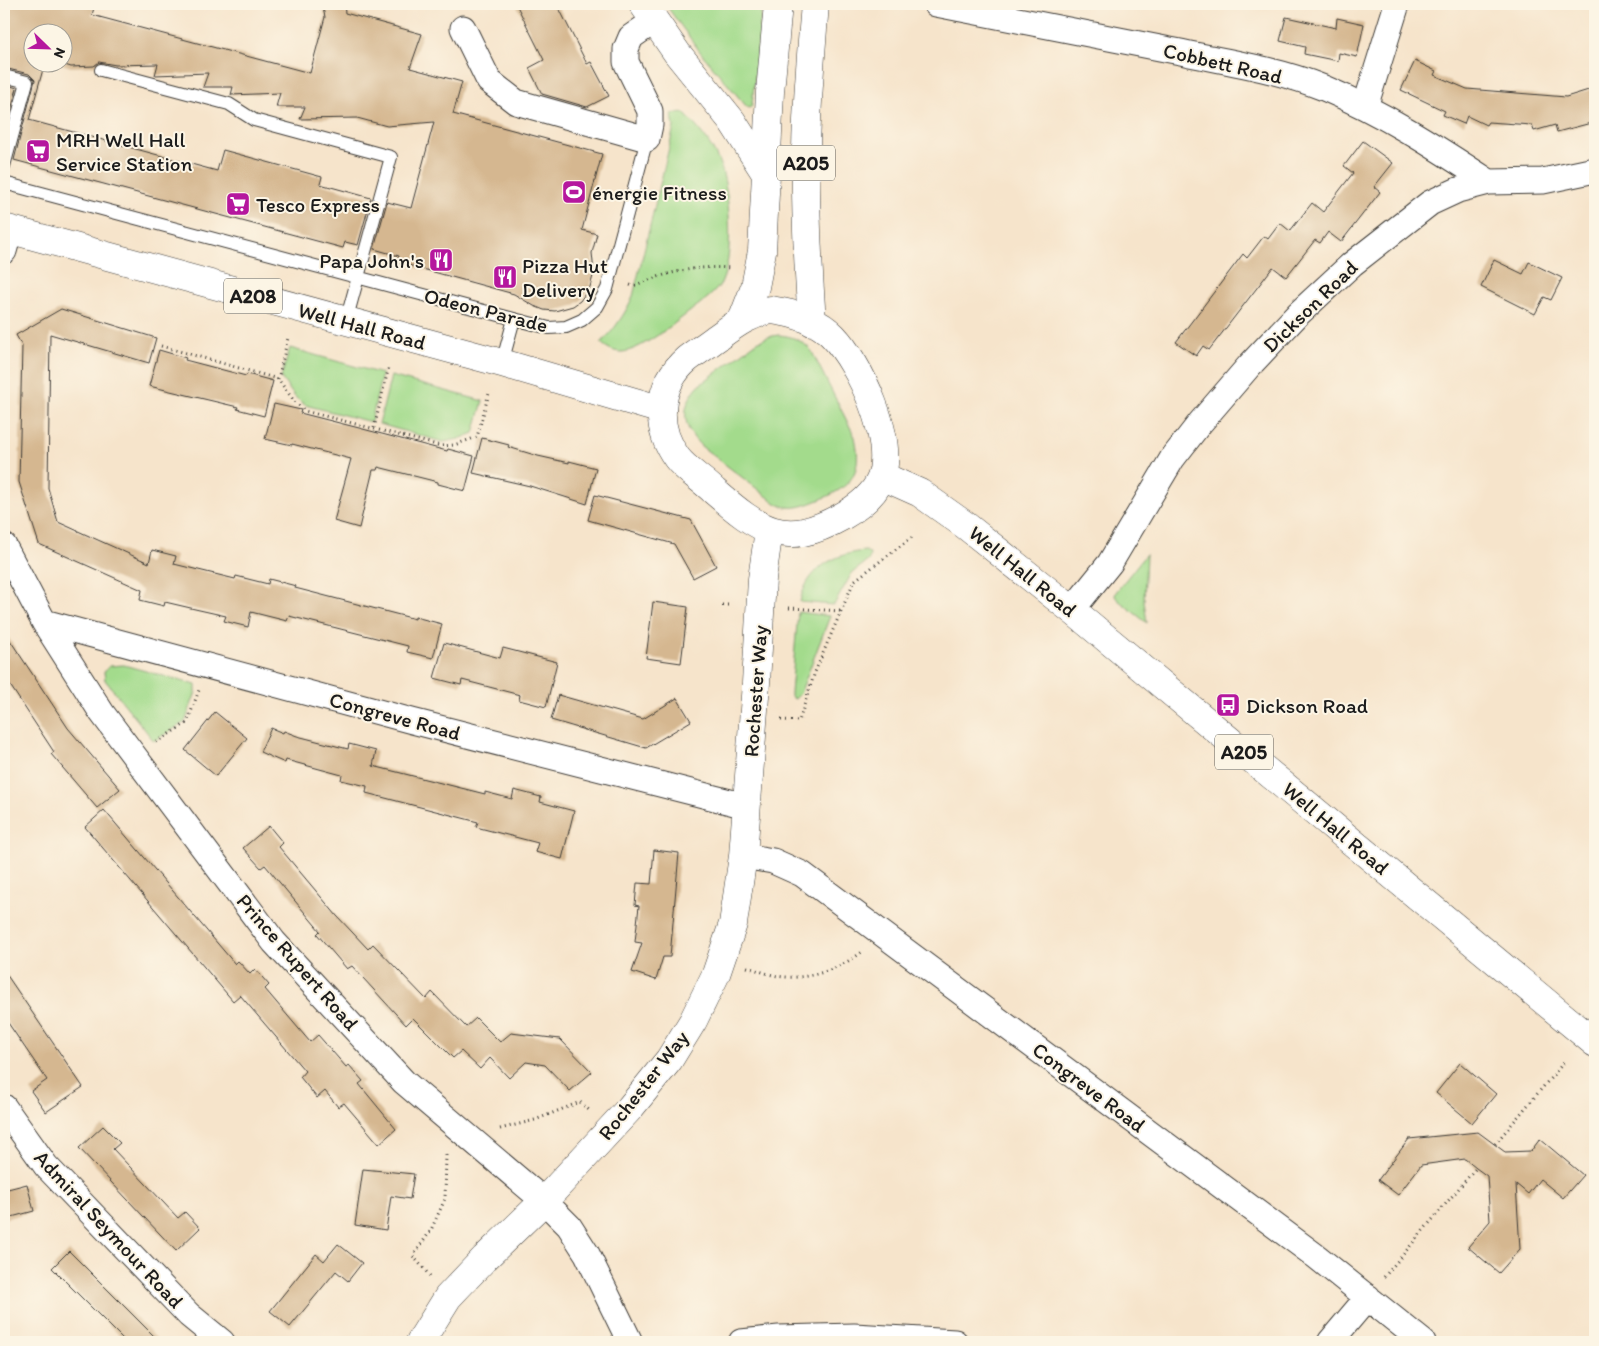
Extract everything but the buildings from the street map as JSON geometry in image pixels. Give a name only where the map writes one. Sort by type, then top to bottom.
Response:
[{"type":"main road","points":[[766,174],[770,92],[778,4]]},
{"type":"main road","name":"A205","points":[[812,322],[807,233],[806,151],[808,84],[815,4]]},
{"type":"main road","name":"A205","points":[[648,12],[677,53],[732,121],[766,174],[762,252],[755,287],[744,318]]},
{"type":"main road","name":"Well Hall Road","points":[[6,236],[346,321],[502,363],[662,410]]},
{"type":"main road","points":[[771,310],[792,312],[832,335],[864,384],[877,415],[885,453],[882,476],[870,495],[856,509],[822,528],[805,533],[770,530],[752,522],[678,459],[667,441],[662,425],[662,410],[664,393],[673,376],[686,360],[744,318],[771,310]]},
{"type":"main road","name":"Well Hall Road","points":[[882,476],[920,493],[940,506],[1072,610],[1595,1043]]},
{"type":"main road","name":"Rochester Way","points":[[420,1342],[448,1298],[611,1130],[669,1060],[693,1021],[716,974],[733,924],[743,856],[762,579],[770,530]]},
{"type":"street","name":"Cobbett Road","points":[[936,4],[1276,73],[1323,88],[1409,130],[1489,182]]},
{"type":"street","points":[[1365,107],[1397,4]]},
{"type":"street","name":"Odeon Parade","points":[[647,139],[650,111],[626,62],[626,49],[631,37],[648,12]]},
{"type":"street","points":[[463,28],[489,81],[516,102],[647,139]]},
{"type":"street","name":"Dickson Road","points":[[1072,610],[1110,563],[1172,459],[1200,423],[1249,366],[1298,314],[1352,264],[1430,203],[1458,190],[1489,182],[1543,181],[1595,170]]},
{"type":"street","name":"Prince Rupert Road","points":[[4,546],[44,622],[102,713],[274,942],[404,1082],[544,1201],[569,1226],[587,1254],[630,1342]]},
{"type":"street","name":"Congreve Road","points":[[44,622],[412,721],[746,806]]},
{"type":"street","name":"Congreve Road","points":[[743,856],[773,861],[802,874],[1317,1256],[1424,1342]]},
{"type":"street","name":"Admiral Seymour Road","points":[[4,1107],[46,1166],[189,1315],[222,1342]]},
{"type":"street","points":[[1330,1342],[1368,1297]]},
{"type":"street","points":[[741,1342],[779,1338],[854,1336],[955,1342]]},
{"type":"lane","points":[[101,70],[228,104],[254,120],[391,157],[346,321]]},
{"type":"lane","points":[[4,76],[27,82],[4,166]]},
{"type":"lane","name":"Odeon Parade","points":[[4,183],[549,328],[566,327],[582,320],[597,307],[607,290],[647,139]]},
{"type":"lane","points":[[502,363],[514,319]]},
{"type":"path","points":[[626,284],[633,286],[661,275],[692,268],[714,266],[731,268]]},
{"type":"path","points":[[278,379],[288,338]]},
{"type":"path","points":[[161,346],[278,379],[294,401],[305,410],[441,446],[454,445],[477,437],[489,394]]},
{"type":"path","points":[[374,428],[389,366]]},
{"type":"path","points":[[753,719],[798,721],[814,672],[854,580],[915,535]]},
{"type":"path","points":[[722,604],[728,605]]},
{"type":"path","points":[[789,608],[841,612]]},
{"type":"path","points":[[134,755],[187,723],[206,666]]},
{"type":"path","points":[[720,960],[785,977],[811,975],[845,963],[861,952],[878,930]]},
{"type":"path","points":[[1494,1144],[1565,1060]]},
{"type":"path","points":[[481,1147],[501,1128],[535,1120],[580,1102],[611,1130]]},
{"type":"path","points":[[448,1298],[413,1256],[440,1215],[445,1200],[446,1150],[462,1131]]},
{"type":"path","points":[[1368,1297],[1476,1168]]},
{"type":"green space","points":[[665,4],[762,4],[752,106],[750,108],[747,107],[701,53]]},
{"type":"green space","points":[[683,112],[708,141],[723,173],[729,223],[728,257],[725,272],[721,283],[714,292],[665,331],[631,350],[616,351],[601,343],[619,321],[633,296],[674,127],[672,114]]},
{"type":"green space","points":[[778,335],[796,339],[811,350],[855,437],[857,450],[856,470],[847,484],[830,495],[803,506],[788,507],[777,504],[701,446],[690,432],[687,424],[686,409],[688,402],[698,386],[757,342]]},
{"type":"green space","points":[[290,348],[382,374],[371,422],[305,405],[295,397],[281,378]]},
{"type":"green space","points":[[391,376],[483,401],[474,433],[459,439],[443,442],[379,424]]},
{"type":"green space","points":[[866,551],[870,554],[869,560],[852,573],[834,605],[800,602],[808,581],[823,565],[843,555]]},
{"type":"green space","points":[[1146,554],[1144,601],[1147,623],[1115,596],[1116,592]]},
{"type":"green space","points":[[798,612],[830,616],[800,694],[795,699],[791,697],[791,693]]},
{"type":"green space","points":[[124,665],[196,685],[196,692],[185,722],[154,741],[105,680],[104,672],[109,666]]},
{"type":"place","name":"MRH Well Hall Service Station","points":[[38,151]]},
{"type":"place","name":"énergie Fitness","points":[[574,192]]},
{"type":"place","name":"Tesco Express","points":[[238,204]]},
{"type":"place","name":"Papa John's","points":[[441,260]]},
{"type":"place","name":"Pizza Hut Delivery","points":[[505,277]]},
{"type":"place","name":"Dickson Road","points":[[1228,705]]}]
